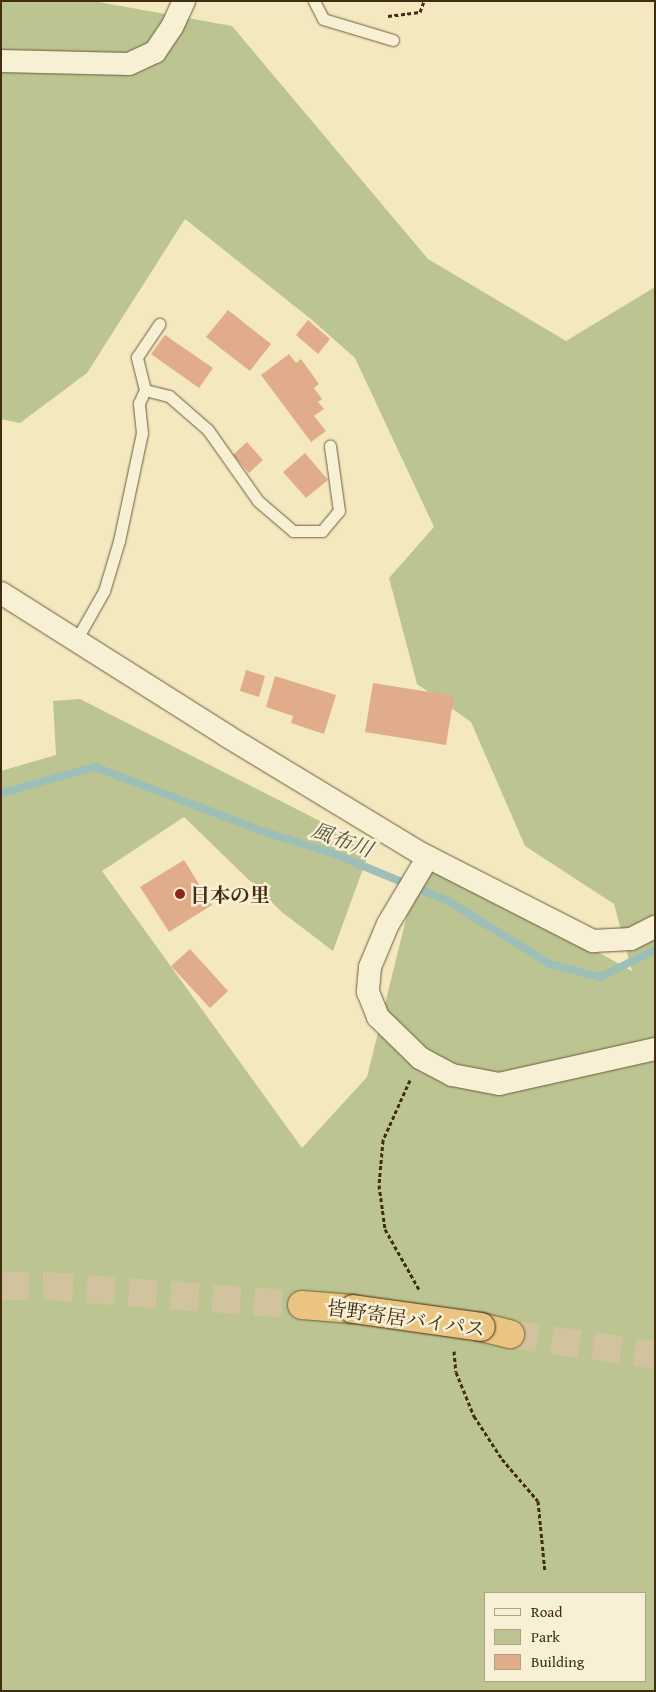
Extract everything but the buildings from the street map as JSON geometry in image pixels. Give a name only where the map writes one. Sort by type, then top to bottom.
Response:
[{"type":"highway","name":"皆野寄居バイパス","points":[[302,1305],[353,1309],[481,1327],[510,1334]]},
{"type":"street","points":[[1,61],[129,64],[155,52],[172,28],[184,1]]},
{"type":"street","points":[[1,593],[75,642],[428,858],[593,941],[631,939],[655,927]]},
{"type":"street","points":[[428,858],[388,924],[370,967],[368,992],[378,1017],[420,1058],[452,1075],[499,1084],[655,1049]]},
{"type":"lane","points":[[314,1],[323,19],[393,40]]},
{"type":"lane","points":[[75,642],[104,591],[119,541],[142,433],[139,403],[144,390],[137,357],[159,324]]},
{"type":"lane","points":[[144,390],[169,396],[208,430],[258,501],[293,531],[322,531],[339,511],[330,446]]},
{"type":"green space","points":[[1,1],[93,1],[232,26],[428,259],[566,341],[655,287],[655,1691],[1,1691],[1,771],[56,755],[53,701],[80,699],[371,847],[333,951],[283,913],[184,817],[102,871],[302,1148],[367,1077],[422,854],[632,971],[614,904],[525,846],[471,722],[417,684],[389,578],[434,527],[355,358],[312,320],[185,219],[87,373],[20,423],[1,419]]},
{"type":"waterway","name":"風布川","points":[[1,793],[95,767],[259,830],[334,854],[448,901],[550,964],[600,977],[655,950]]},
{"type":"tunnel","points":[[1,1286],[45,1286],[302,1305]]},
{"type":"tunnel","points":[[510,1334],[655,1355]]},
{"type":"place","name":"日本の里","points":[[180,894]]}]
